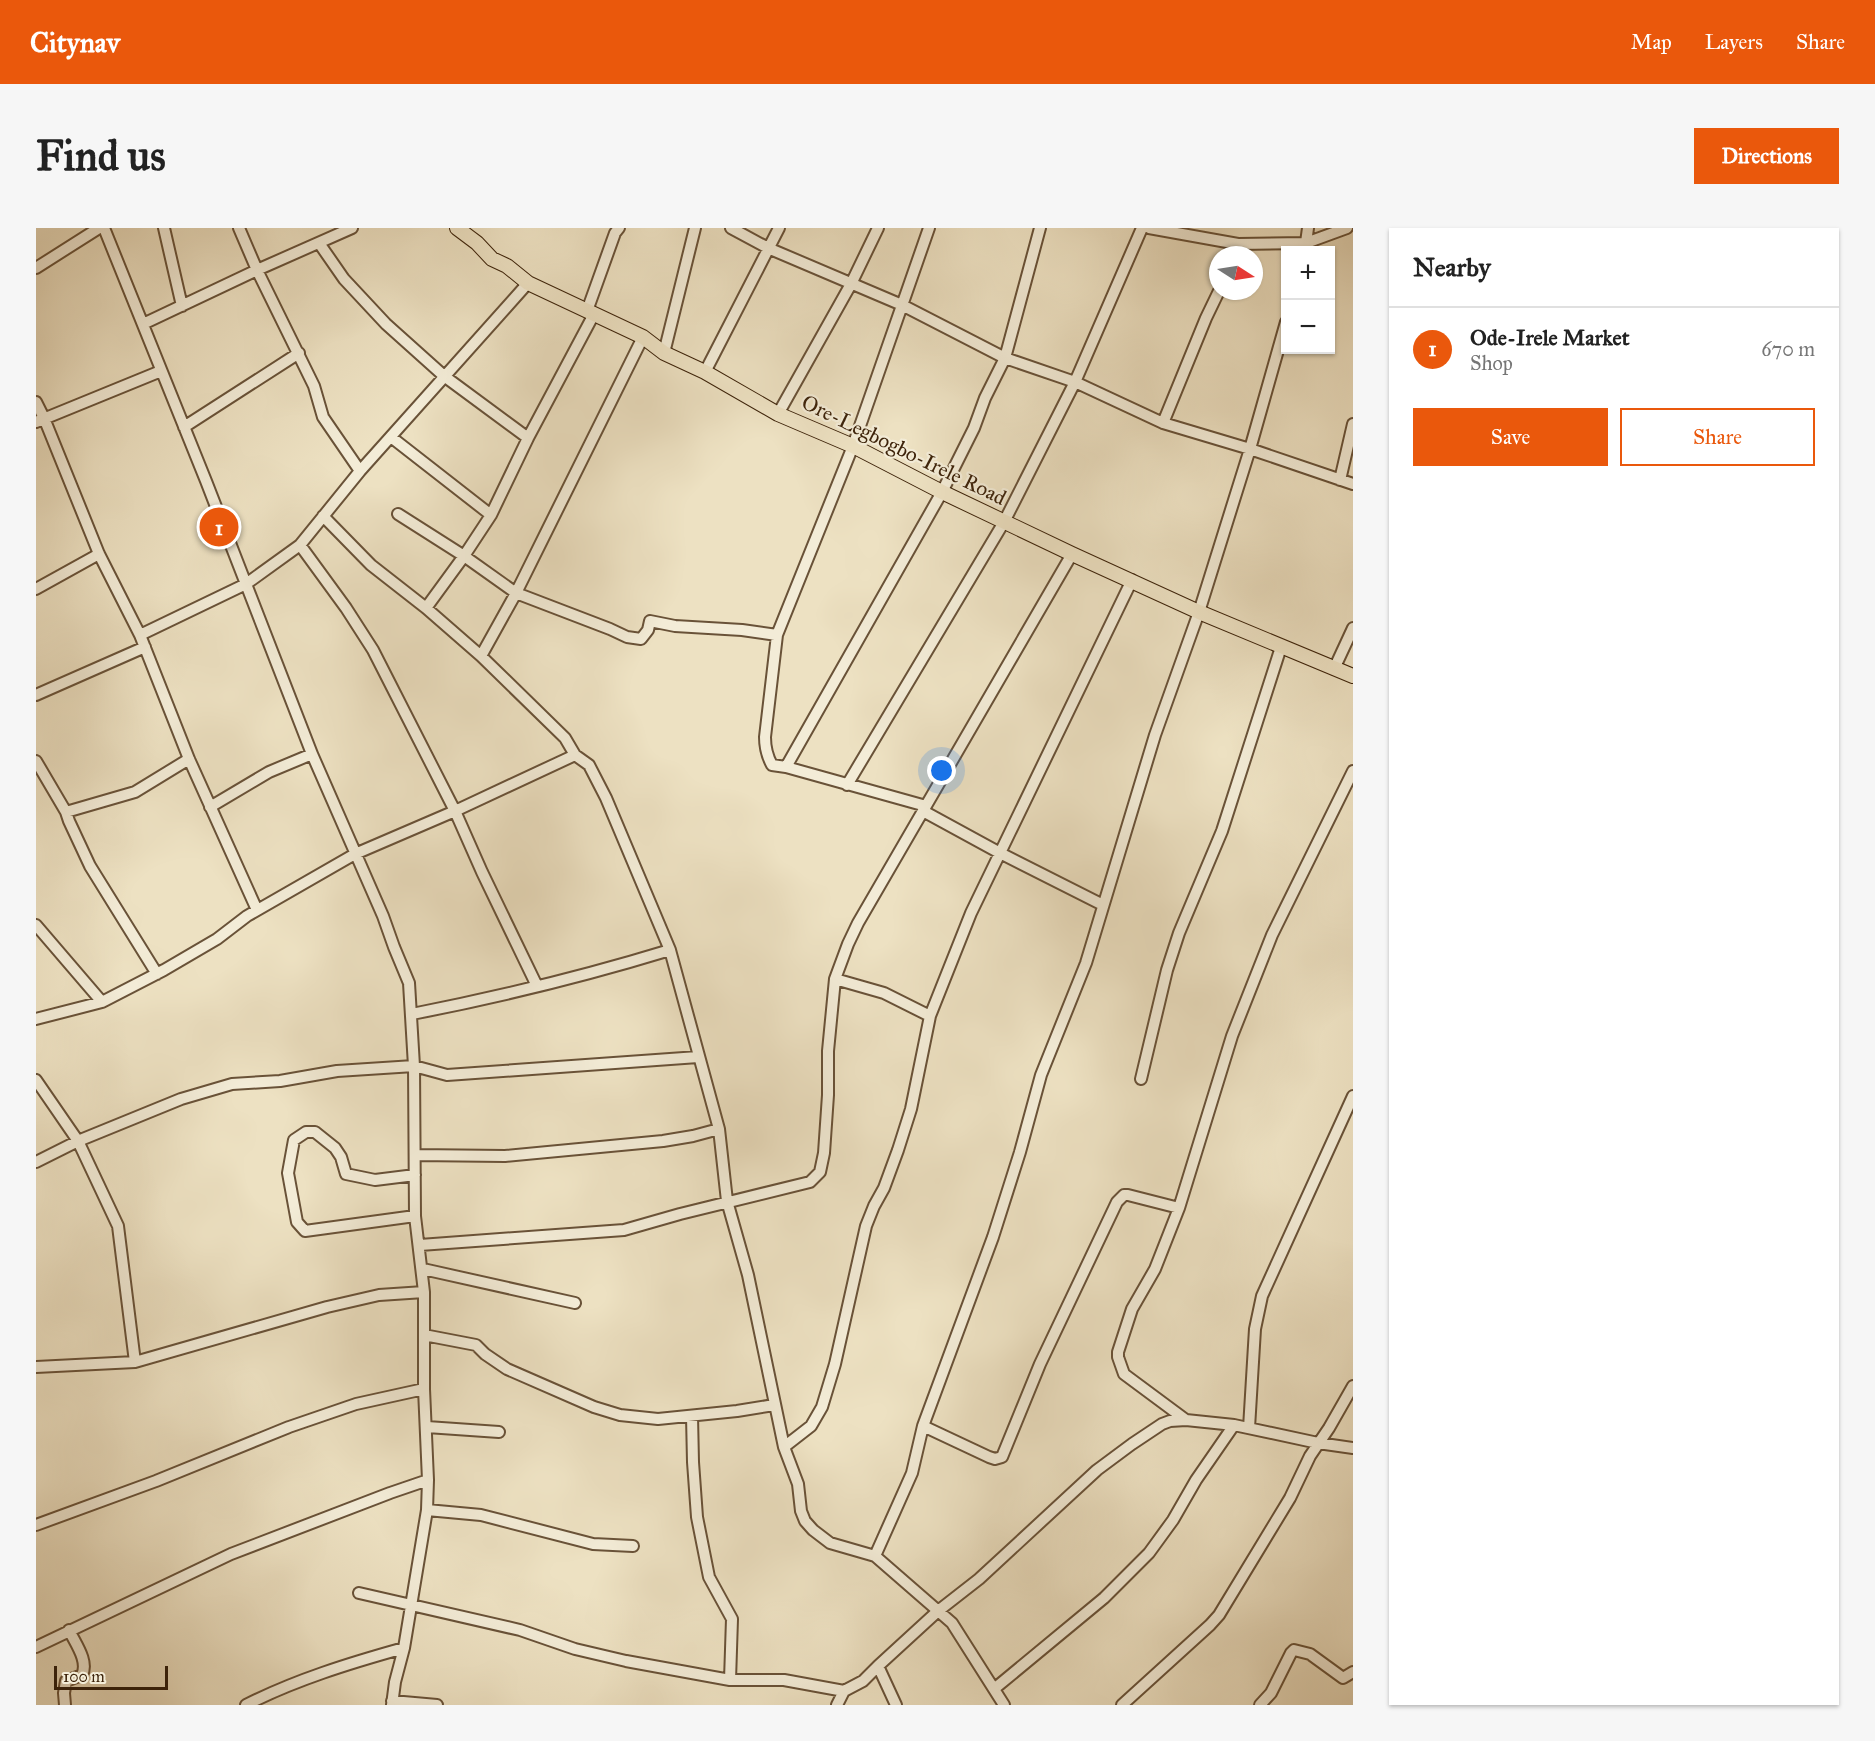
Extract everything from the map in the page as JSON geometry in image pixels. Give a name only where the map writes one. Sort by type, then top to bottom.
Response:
[{"type":"main road","name":"Ore-Legbogbo-Irele Road","points":[[457,228],[477,243],[492,259],[528,283],[643,337],[664,353],[705,372],[778,414],[853,446],[1004,522],[1199,612],[1353,676]]},
{"type":"street","points":[[36,268],[99,228]]},
{"type":"street","points":[[104,228],[312,754],[383,916],[409,983],[414,1066],[416,1216],[424,1292],[424,1389],[428,1480],[427,1510],[412,1604],[392,1703],[437,1705]]},
{"type":"street","points":[[164,228],[182,306]]},
{"type":"street","points":[[239,228],[314,386],[323,417],[360,471]]},
{"type":"street","points":[[143,324],[352,228]]},
{"type":"street","points":[[664,353],[695,228]]},
{"type":"street","points":[[731,228],[768,248],[902,305],[1005,358],[1075,382],[1163,423],[1250,449],[1353,484]]},
{"type":"street","points":[[705,372],[778,228]]},
{"type":"street","points":[[778,414],[851,284],[878,228]]},
{"type":"street","points":[[929,228],[853,446],[777,635],[765,747],[768,759],[772,765],[786,767],[925,808],[1000,854],[1103,905]]},
{"type":"street","points":[[786,767],[942,492],[974,428],[985,398],[1005,358],[1040,228]]},
{"type":"street","points":[[847,785],[1004,522],[1075,382],[1142,228]]},
{"type":"street","points":[[1149,228],[1238,244],[1283,246]]},
{"type":"street","points":[[1305,246],[1308,228]]},
{"type":"street","points":[[1307,246],[1347,228]]},
{"type":"street","points":[[426,608],[491,515],[590,312],[614,230]]},
{"type":"street","points":[[320,243],[344,279],[386,324],[444,376],[528,438]]},
{"type":"street","points":[[140,635],[246,584],[300,545],[360,471],[528,283]]},
{"type":"street","points":[[1163,423],[1215,300]]},
{"type":"street","points":[[481,656],[516,593],[643,337]]},
{"type":"street","points":[[875,1556],[912,1473],[923,1426],[993,1238],[1041,1075],[1086,963],[1155,735],[1199,612],[1250,449],[1281,340]]},
{"type":"street","points":[[184,428],[299,353]]},
{"type":"street","points":[[40,420],[161,371]]},
{"type":"street","points":[[36,402],[40,420],[99,554],[140,635],[189,759],[258,910]]},
{"type":"street","points":[[1340,480],[1353,424]]},
{"type":"street","points":[[391,436],[491,515]]},
{"type":"street","points":[[398,514],[464,556],[516,593],[627,637],[641,639],[651,621],[675,626],[742,630],[777,635]]},
{"type":"street","points":[[323,516],[371,565],[426,608],[481,656],[564,738],[575,755],[589,765],[606,798],[670,950],[719,1129],[727,1201],[748,1275],[774,1405],[784,1447],[798,1484],[801,1511],[805,1521],[830,1543],[875,1556],[952,1623],[1004,1705]]},
{"type":"street","points":[[300,545],[346,608],[373,650],[455,811],[537,986]]},
{"type":"street","points":[[36,590],[99,554]]},
{"type":"street","points":[[420,1245],[624,1230],[727,1201],[810,1182],[819,1172],[824,1153],[828,1051],[835,979],[848,944],[1072,554]]},
{"type":"street","points":[[784,1447],[811,1426],[822,1407],[829,1386],[866,1226],[884,1188],[911,1109],[930,1016],[971,913],[1132,580]]},
{"type":"street","points":[[1334,669],[1353,628]]},
{"type":"street","points":[[36,695],[145,647]]},
{"type":"street","points":[[1141,1079],[1173,951],[1222,831],[1281,647]]},
{"type":"street","points":[[210,807],[269,772],[312,754]]},
{"type":"street","points":[[36,1020],[102,1002],[157,974],[217,939],[258,910],[355,854],[455,811],[575,755]]},
{"type":"street","points":[[66,812],[135,792],[189,759]]},
{"type":"street","points":[[36,761],[66,812],[90,866],[157,974]]},
{"type":"street","points":[[1186,1420],[1124,1374],[1118,1358],[1121,1340],[1132,1310],[1155,1269],[1179,1208],[1232,1036],[1264,955],[1306,864],[1353,771]]},
{"type":"street","points":[[36,925],[102,1002]]},
{"type":"street","points":[[412,1014],[600,971],[670,950]]},
{"type":"street","points":[[835,979],[884,993],[930,1016]]},
{"type":"street","points":[[36,1162],[78,1141],[181,1100],[232,1084],[280,1081],[337,1071],[414,1066],[447,1075],[698,1057]]},
{"type":"street","points":[[36,1080],[78,1141],[118,1226],[135,1362]]},
{"type":"street","points":[[1249,1428],[1255,1329],[1260,1304],[1353,1096]]},
{"type":"street","points":[[415,1155],[505,1156],[663,1141],[719,1129]]},
{"type":"street","points":[[415,1175],[375,1180],[346,1174],[341,1157],[335,1148],[315,1132],[306,1132],[294,1140],[288,1173],[297,1222],[305,1231],[416,1216]]},
{"type":"street","points":[[923,1426],[989,1457],[995,1459],[1002,1456],[1040,1364],[1117,1202],[1124,1195],[1128,1195],[1179,1208]]},
{"type":"street","points":[[423,1269],[575,1304]]},
{"type":"street","points":[[36,1367],[135,1362],[327,1307],[379,1295],[424,1292]]},
{"type":"street","points":[[424,1335],[476,1345],[507,1369],[594,1407],[620,1415],[658,1419],[774,1405]]},
{"type":"street","points":[[1122,1705],[1219,1615],[1353,1386]]},
{"type":"street","points":[[36,1524],[156,1481],[289,1427],[356,1404],[424,1389]]},
{"type":"street","points":[[692,1416],[698,1517],[709,1577],[732,1618],[730,1680]]},
{"type":"street","points":[[837,1705],[844,1691],[863,1681],[938,1611],[979,1579],[1097,1470],[1162,1424],[1186,1420],[1234,1425],[1353,1448]]},
{"type":"street","points":[[994,1689],[1104,1598],[1149,1553],[1234,1425]]},
{"type":"street","points":[[427,1427],[499,1432]]},
{"type":"street","points":[[36,1647],[231,1554],[428,1480]]},
{"type":"street","points":[[427,1510],[481,1515],[593,1544],[633,1546]]},
{"type":"street","points":[[359,1593],[520,1630],[575,1649],[730,1680],[784,1680],[844,1691]]},
{"type":"street","points":[[65,1705],[66,1681],[82,1675],[84,1670],[84,1662],[69,1630]]},
{"type":"street","points":[[246,1705],[266,1695],[360,1660],[404,1648]]},
{"type":"street","points":[[1260,1705],[1271,1693],[1290,1653],[1294,1650],[1310,1654],[1343,1678],[1353,1672]]},
{"type":"street","points":[[878,1666],[896,1705]]},
{"type":"place","name":"Ode-Irele Market","points":[[219,527]]}]
